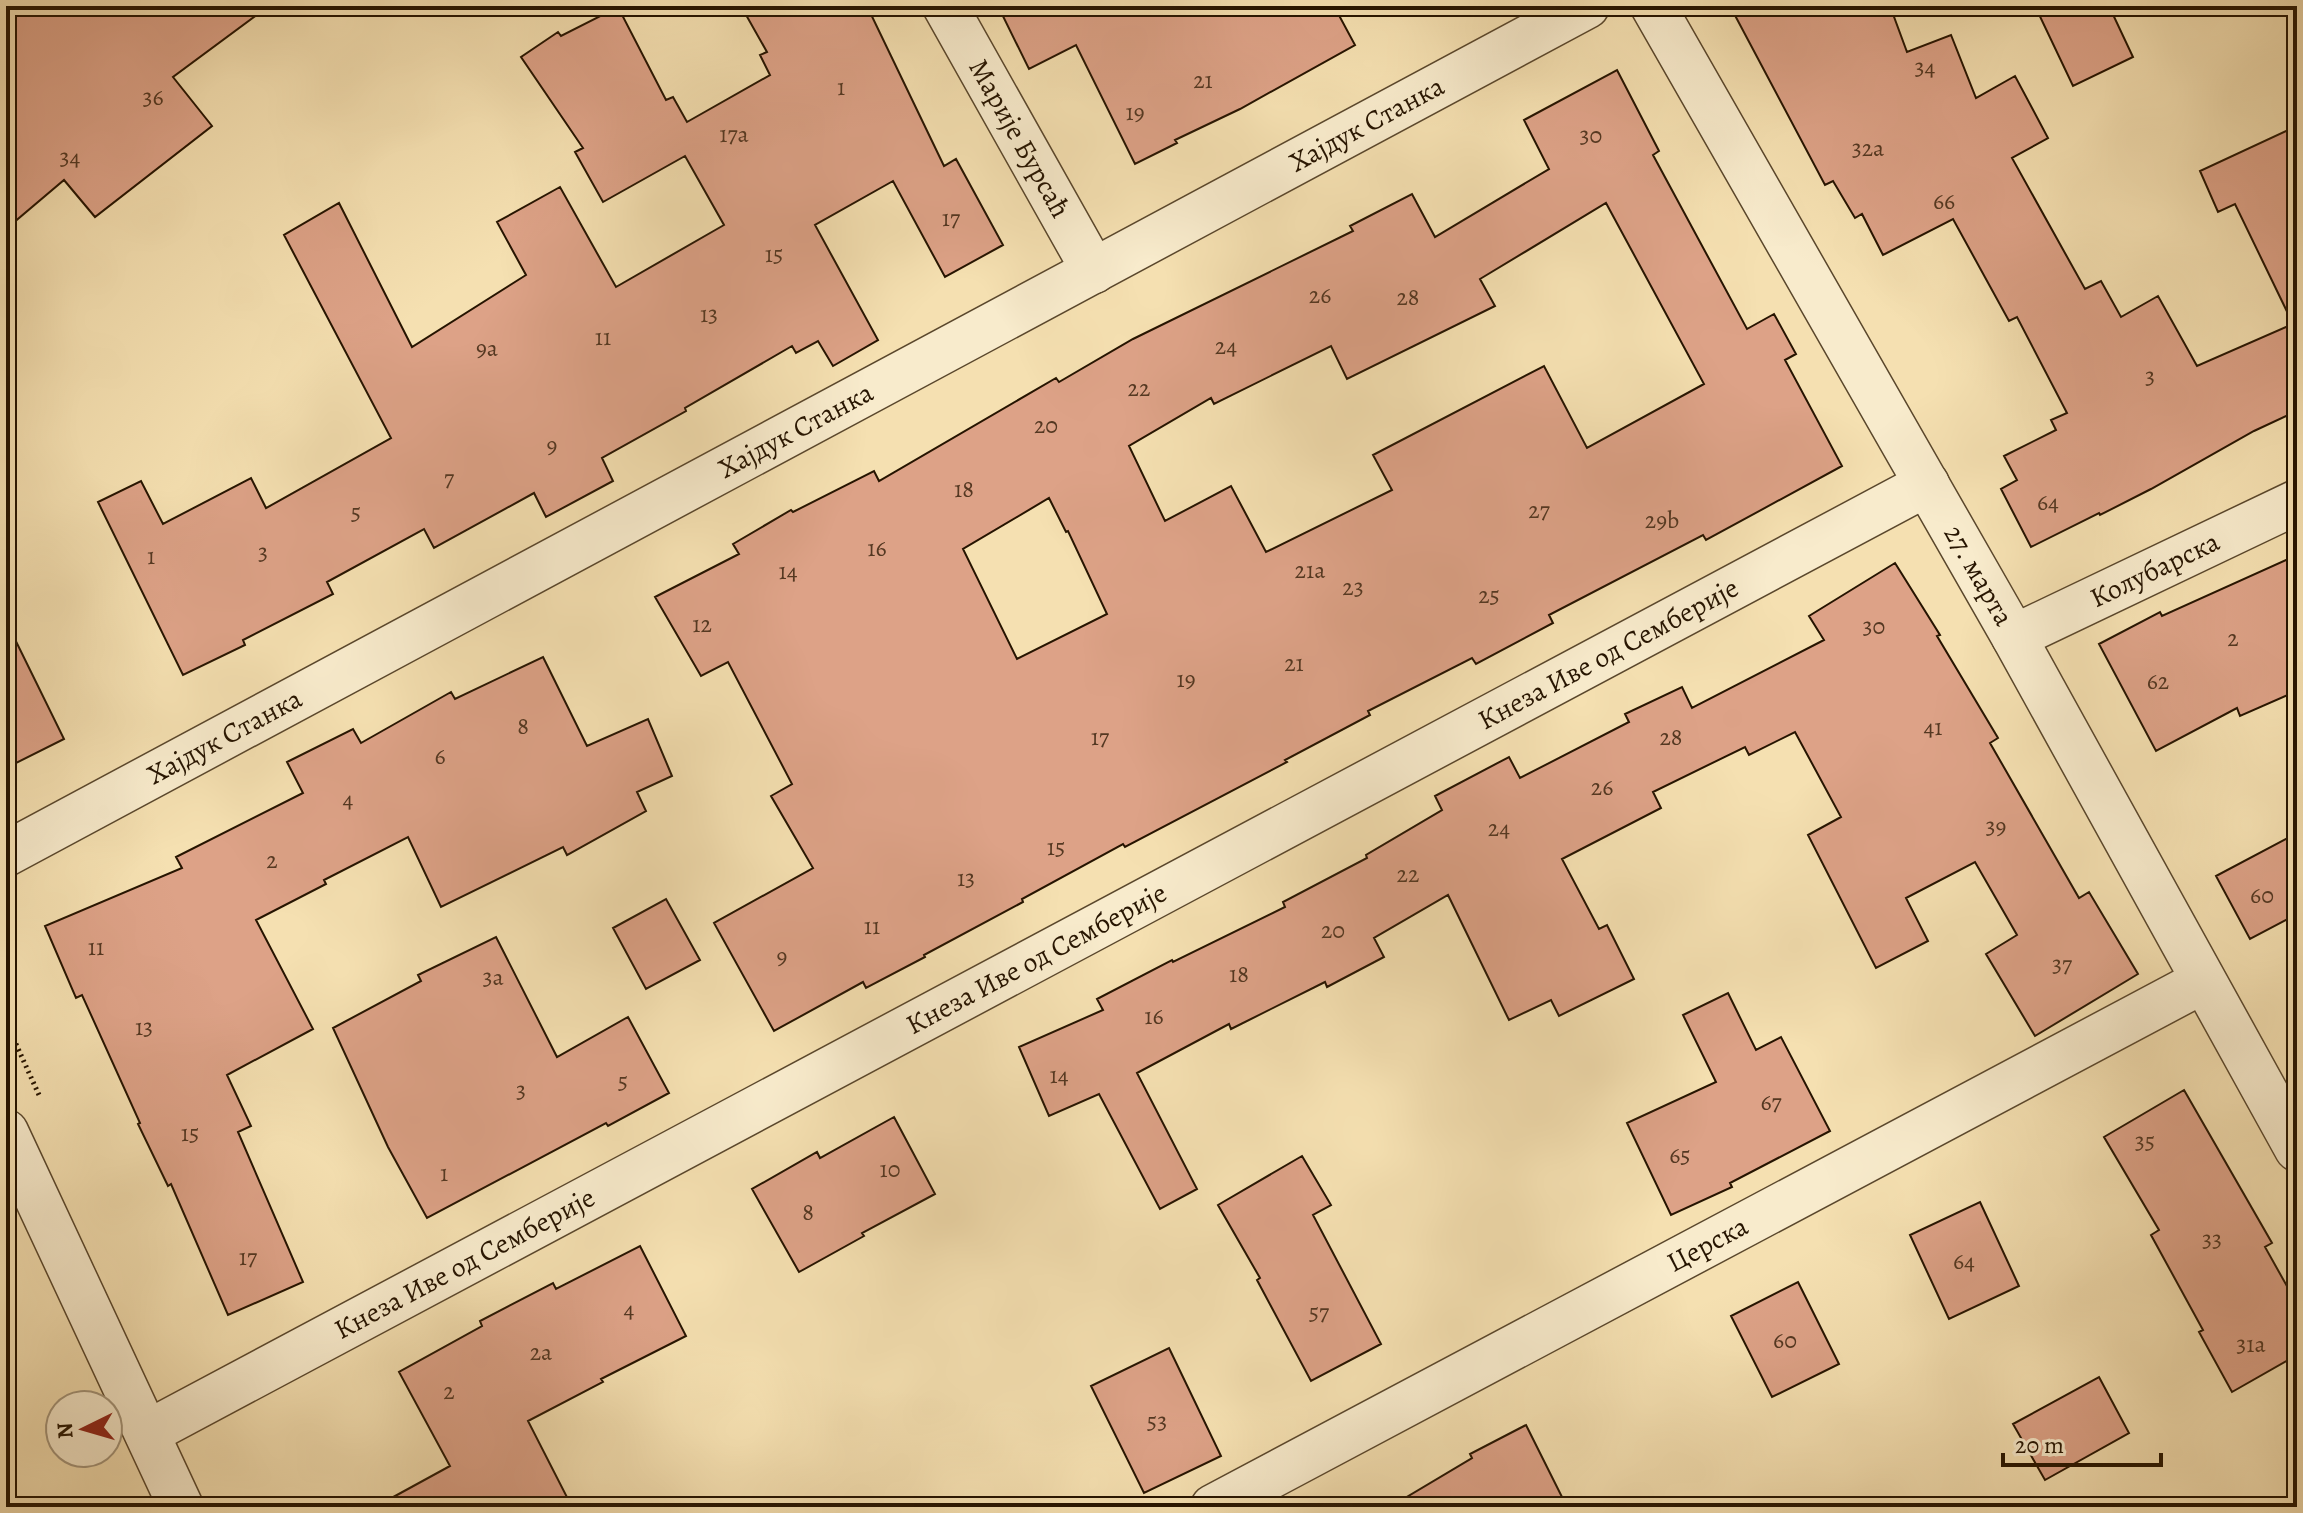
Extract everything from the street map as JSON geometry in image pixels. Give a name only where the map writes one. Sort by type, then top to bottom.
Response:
[{"type":"street","name":"Марије Бурсаћ","points":[[945,6],[1094,271]]},
{"type":"street","name":"Хајдук Станка","points":[[6,854],[1587,6]]},
{"type":"street","name":"27. марта","points":[[1653,6],[2014,637],[2297,1149]]},
{"type":"street","name":"Кнеза Иве од Семберије","points":[[147,1433],[1927,484]]},
{"type":"street","name":"Колубарска","points":[[2014,637],[2297,502]]},
{"type":"street","name":"Церска","points":[[1213,1507],[2203,981]]},
{"type":"street","points":[[6,1132],[181,1507]]},
{"type":"building","points":[[6,6],[269,6],[173,77],[212,126],[95,217],[64,180],[6,229]]},
{"type":"building","points":[[741,6],[867,6],[944,166],[956,159],[1003,245],[945,277],[893,181],[815,225],[878,340],[833,366],[818,341],[796,353],[792,346],[602,458],[613,481],[546,517],[534,493],[434,548],[424,529],[327,582],[333,594],[243,640],[245,645],[183,675],[98,502],[141,481],[163,524],[251,478],[266,508],[391,438],[284,235],[339,203],[412,347],[526,275],[497,222],[560,187],[616,287],[724,225],[685,156],[603,202],[575,152],[583,148],[521,57],[558,32],[561,36],[618,7],[666,100],[673,97],[687,122],[770,75],[760,55],[767,52]]},
{"type":"building","points":[[998,6],[1334,6],[1355,45],[1135,164],[1076,45],[1029,69]]},
{"type":"building","points":[[1730,6],[1890,6],[1907,52],[1951,35],[1976,98],[2015,76],[2048,138],[2012,158],[2085,289],[2101,281],[2121,317],[2158,296],[2197,366],[2293,324],[2235,204],[2218,212],[2200,171],[2297,126],[2297,411],[2254,431],[2151,489],[2031,547],[2001,489],[2017,480],[2004,456],[2056,430],[2051,420],[2067,413],[2017,317],[2009,321],[1953,219],[1883,255],[1862,214],[1855,218],[1833,181],[1825,185]]},
{"type":"building","points":[[2035,6],[2109,6],[2133,57],[2073,86]]},
{"type":"building","points":[[1617,70],[1659,151],[1653,155],[1747,329],[1774,314],[1796,354],[1785,360],[1842,466],[1706,540],[1703,535],[1549,615],[1553,623],[1476,664],[1472,658],[1368,711],[1370,715],[1285,760],[1287,762],[1125,847],[1123,844],[866,988],[863,982],[774,1031],[714,923],[813,868],[771,796],[792,784],[728,662],[701,676],[655,597],[739,554],[733,544],[791,510],[793,512],[874,471],[879,481],[1056,378],[1059,382],[1133,339],[1353,231],[1350,226],[1412,194],[1435,237],[1549,169],[1524,120]],"holes":[[[1606,203],[1704,384],[1587,448],[1544,366],[1373,455],[1392,490],[1266,552],[1231,486],[1165,521],[1129,446],[1211,398],[1214,404],[1331,346],[1347,379],[1495,306],[1480,279]],[[1049,498],[1107,614],[1017,659],[963,549]]]},
{"type":"building","points":[[2297,555],[2297,691],[2240,716],[2237,708],[2156,751],[2099,644],[2160,612],[2162,616]]},
{"type":"building","points":[[1895,563],[1998,738],[1990,743],[2079,898],[2089,892],[2138,974],[2035,1036],[1986,954],[2017,935],[1975,862],[1906,898],[1928,941],[1876,968],[1808,835],[1841,817],[1795,732],[1749,755],[1745,747],[1653,792],[1661,808],[1562,859],[1599,929],[1607,925],[1634,979],[1559,1016],[1551,1000],[1509,1020],[1448,895],[1374,938],[1384,957],[1327,987],[1325,982],[1231,1029],[1229,1024],[1137,1073],[1197,1189],[1160,1209],[1099,1094],[1049,1116],[1019,1047],[1103,1010],[1097,999],[1285,907],[1283,902],[1367,858],[1366,855],[1442,810],[1435,796],[1509,757],[1520,778],[1629,722],[1625,714],[1682,687],[1692,708],[1824,640],[1809,616]]},
{"type":"building","points":[[6,621],[64,739],[6,768]]},
{"type":"building","points":[[543,657],[587,746],[648,719],[672,776],[637,792],[646,811],[567,855],[563,847],[441,907],[408,837],[324,880],[326,884],[256,920],[313,1029],[227,1075],[251,1126],[238,1132],[303,1282],[228,1315],[171,1184],[168,1186],[138,1124],[82,995],[76,998],[45,926],[182,868],[176,857],[303,793],[287,762],[353,729],[361,743],[451,692],[455,699]]},
{"type":"building","points":[[2297,833],[2297,914],[2250,939],[2216,876]]},
{"type":"building","points":[[666,899],[700,960],[646,989],[613,928]]},
{"type":"building","points":[[496,937],[557,1057],[628,1017],[669,1093],[427,1218],[388,1147],[333,1028],[421,981],[418,975]]},
{"type":"building","points":[[1728,993],[1756,1050],[1781,1037],[1830,1131],[1730,1183],[1732,1187],[1671,1215],[1627,1123],[1716,1082],[1683,1015]]},
{"type":"building","points":[[2184,1090],[2272,1243],[2265,1247],[2297,1304],[2297,1355],[2232,1392],[2199,1332],[2203,1330],[2151,1235],[2159,1230],[2104,1137]]},
{"type":"building","points":[[894,1117],[935,1194],[862,1233],[864,1236],[799,1272],[752,1189],[817,1152],[820,1158]]},
{"type":"building","points":[[1302,1156],[1331,1205],[1313,1215],[1381,1344],[1311,1381],[1257,1280],[1260,1278],[1218,1205]]},
{"type":"building","points":[[1980,1202],[2019,1286],[1949,1319],[1910,1235]]},
{"type":"building","points":[[640,1246],[686,1336],[601,1379],[603,1382],[528,1421],[572,1507],[375,1507],[450,1466],[399,1372],[482,1326],[480,1321],[553,1283],[556,1289]]},
{"type":"building","points":[[1798,1282],[1839,1364],[1772,1397],[1731,1316]]},
{"type":"building","points":[[1169,1348],[1221,1456],[1144,1493],[1091,1386]]},
{"type":"building","points":[[2099,1377],[2129,1433],[2045,1480],[2013,1424]]},
{"type":"building","points":[[1526,1425],[1567,1507],[1390,1507],[1472,1458],[1470,1454]]}]
